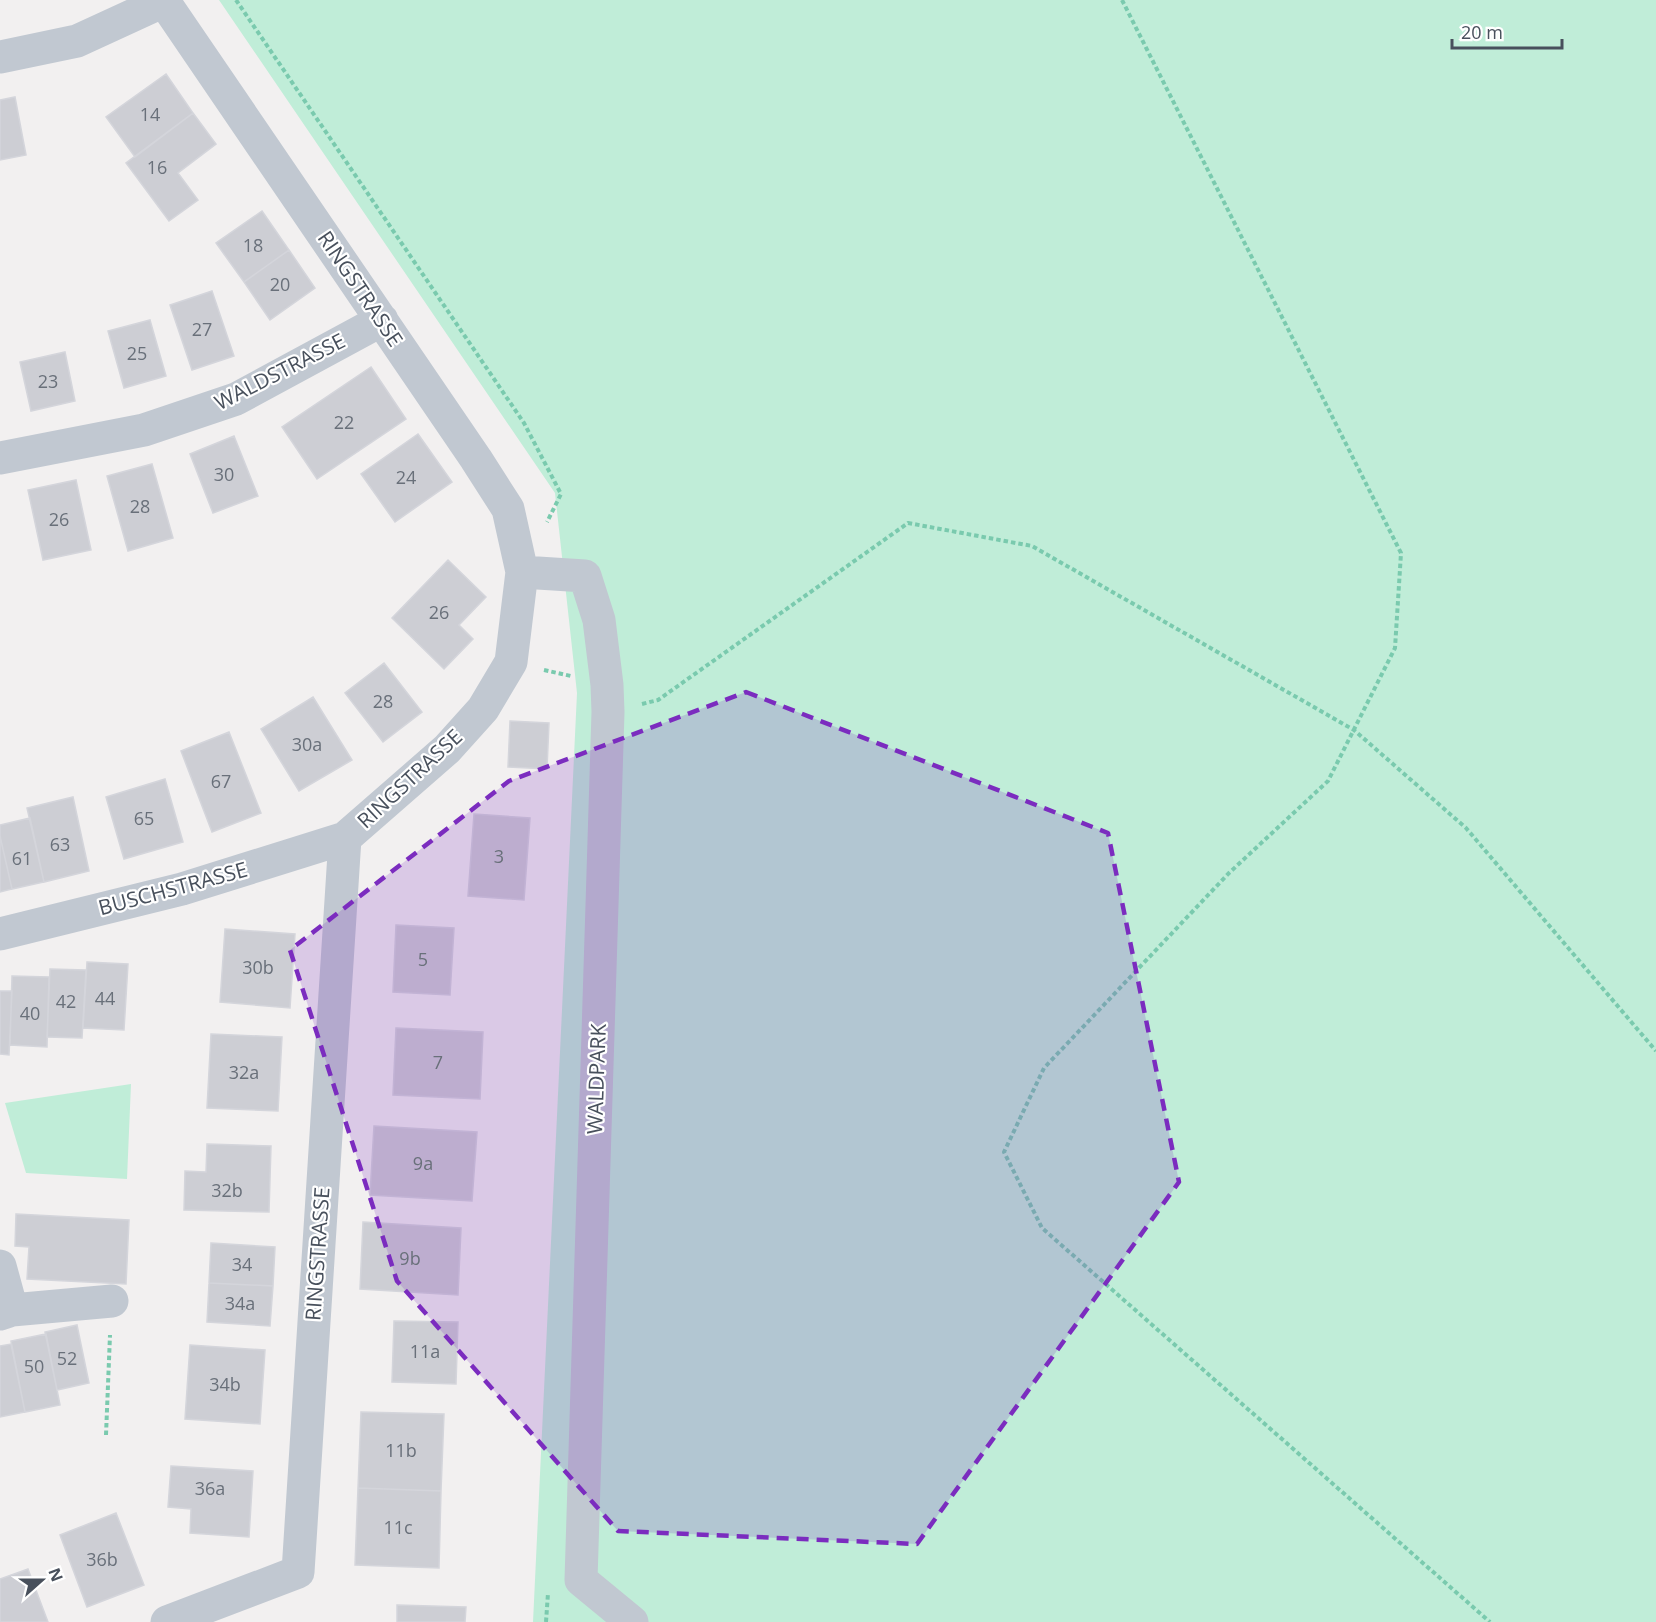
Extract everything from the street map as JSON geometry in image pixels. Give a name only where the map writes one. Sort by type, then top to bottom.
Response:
[{"type":"street","points":[[0,57],[77,41],[164,1]]},
{"type":"street","name":"RINGSTRASSE","points":[[164,1],[508,509],[522,572],[511,662],[483,709],[447,749],[345,838],[298,1572],[168,1622]]},
{"type":"street","name":"WALDSTRASSE","points":[[0,459],[144,430],[236,399],[381,320]]},
{"type":"street","name":"WALDPARK","points":[[522,572],[585,576],[599,620],[608,698],[581,1580],[633,1622]]},
{"type":"street","name":"BUSCHSTRASSE","points":[[0,934],[182,889],[345,838]]},
{"type":"street","points":[[0,1266],[6,1312],[112,1301]]},
{"type":"path","points":[[236,0],[524,423],[561,494]]},
{"type":"path","points":[[1122,0],[1401,553],[1395,648],[1328,781],[1229,873],[1044,1068],[1004,1152],[1042,1228],[1490,1622]]},
{"type":"path","points":[[511,662],[608,698],[658,700],[908,523],[1032,546],[1354,730],[1466,828],[1656,1051]]},
{"type":"path","points":[[106,1435],[112,1301]]},
{"type":"highlighted area","points":[[746,692],[1108,833],[1179,1182],[917,1544],[618,1531],[397,1281],[290,950],[509,781]]},
{"type":"green space","points":[[219,0],[1656,0],[1656,1622],[533,1622],[577,693],[555,493]]},
{"type":"green space","points":[[131,1084],[127,1179],[26,1173],[5,1103]]},
{"type":"building","points":[[166,74],[193,113],[135,157],[106,117]]},
{"type":"building","points":[[15,97],[26,155],[0,160],[0,100]]},
{"type":"building","points":[[193,113],[216,144],[178,173],[198,200],[169,221],[126,163]]},
{"type":"building","points":[[262,211],[289,250],[244,282],[216,243]]},
{"type":"building","points":[[289,250],[315,288],[270,320],[244,282]]},
{"type":"building","points":[[212,291],[234,356],[192,370],[170,305]]},
{"type":"building","points":[[150,320],[166,376],[124,388],[108,331]]},
{"type":"building","points":[[65,352],[75,401],[31,411],[20,362]]},
{"type":"building","points":[[371,367],[406,419],[317,479],[282,427]]},
{"type":"building","points":[[418,434],[452,482],[395,522],[361,474]]},
{"type":"building","points":[[234,436],[258,496],[213,513],[190,454]]},
{"type":"building","points":[[152,464],[173,538],[128,551],[107,476]]},
{"type":"building","points":[[76,480],[91,550],[43,560],[28,490]]},
{"type":"building","points":[[448,560],[486,597],[459,625],[473,639],[444,669],[392,618]]},
{"type":"building","points":[[384,663],[422,712],[383,742],[345,693]]},
{"type":"building","points":[[313,697],[352,760],[299,791],[261,729]]},
{"type":"building","points":[[510,721],[549,723],[547,769],[508,767]]},
{"type":"building","points":[[229,732],[261,813],[212,832],[181,751]]},
{"type":"building","points":[[165,779],[183,842],[124,859],[106,797]]},
{"type":"building","points":[[73,797],[89,871],[44,882],[27,808]]},
{"type":"building","points":[[474,814],[530,818],[524,900],[468,896]]},
{"type":"building","points":[[30,818],[44,882],[12,889],[0,836],[0,825]]},
{"type":"building","points":[[0,836],[12,889],[0,892]]},
{"type":"building","points":[[396,925],[454,928],[450,995],[393,992]]},
{"type":"building","points":[[225,929],[295,934],[290,1008],[220,1002]]},
{"type":"building","points":[[87,962],[128,964],[124,1030],[83,1028]]},
{"type":"building","points":[[50,969],[86,970],[82,1038],[47,1037]]},
{"type":"building","points":[[12,976],[49,977],[47,1047],[10,1045]]},
{"type":"building","points":[[0,991],[12,991],[9,1055],[0,1054]]},
{"type":"building","points":[[396,1028],[483,1032],[480,1099],[393,1095]]},
{"type":"building","points":[[211,1034],[282,1037],[278,1111],[207,1108]]},
{"type":"building","points":[[374,1126],[477,1132],[472,1201],[370,1195]]},
{"type":"building","points":[[207,1144],[271,1146],[269,1212],[184,1210],[185,1171],[206,1172]]},
{"type":"building","points":[[16,1214],[129,1220],[126,1284],[27,1279],[29,1247],[15,1246]]},
{"type":"building","points":[[363,1222],[461,1228],[458,1295],[360,1289]]},
{"type":"building","points":[[211,1243],[275,1247],[273,1286],[209,1283]]},
{"type":"building","points":[[209,1283],[273,1286],[270,1326],[207,1322]]},
{"type":"building","points":[[394,1321],[458,1322],[456,1384],[392,1382]]},
{"type":"building","points":[[77,1325],[89,1383],[57,1390],[45,1332]]},
{"type":"building","points":[[46,1334],[60,1405],[25,1412],[11,1341]]},
{"type":"building","points":[[11,1344],[25,1412],[0,1417],[0,1346]]},
{"type":"building","points":[[190,1345],[265,1350],[260,1424],[185,1419]]},
{"type":"building","points":[[361,1412],[444,1414],[441,1491],[358,1488]]},
{"type":"building","points":[[171,1466],[253,1471],[249,1537],[190,1533],[191,1509],[168,1507]]},
{"type":"building","points":[[358,1488],[441,1491],[439,1568],[355,1565]]},
{"type":"building","points":[[116,1513],[144,1585],[87,1607],[60,1535]]},
{"type":"building","points":[[28,1569],[48,1622],[0,1622],[0,1579]]},
{"type":"building","points":[[397,1605],[466,1607],[465,1622],[397,1622]]}]
